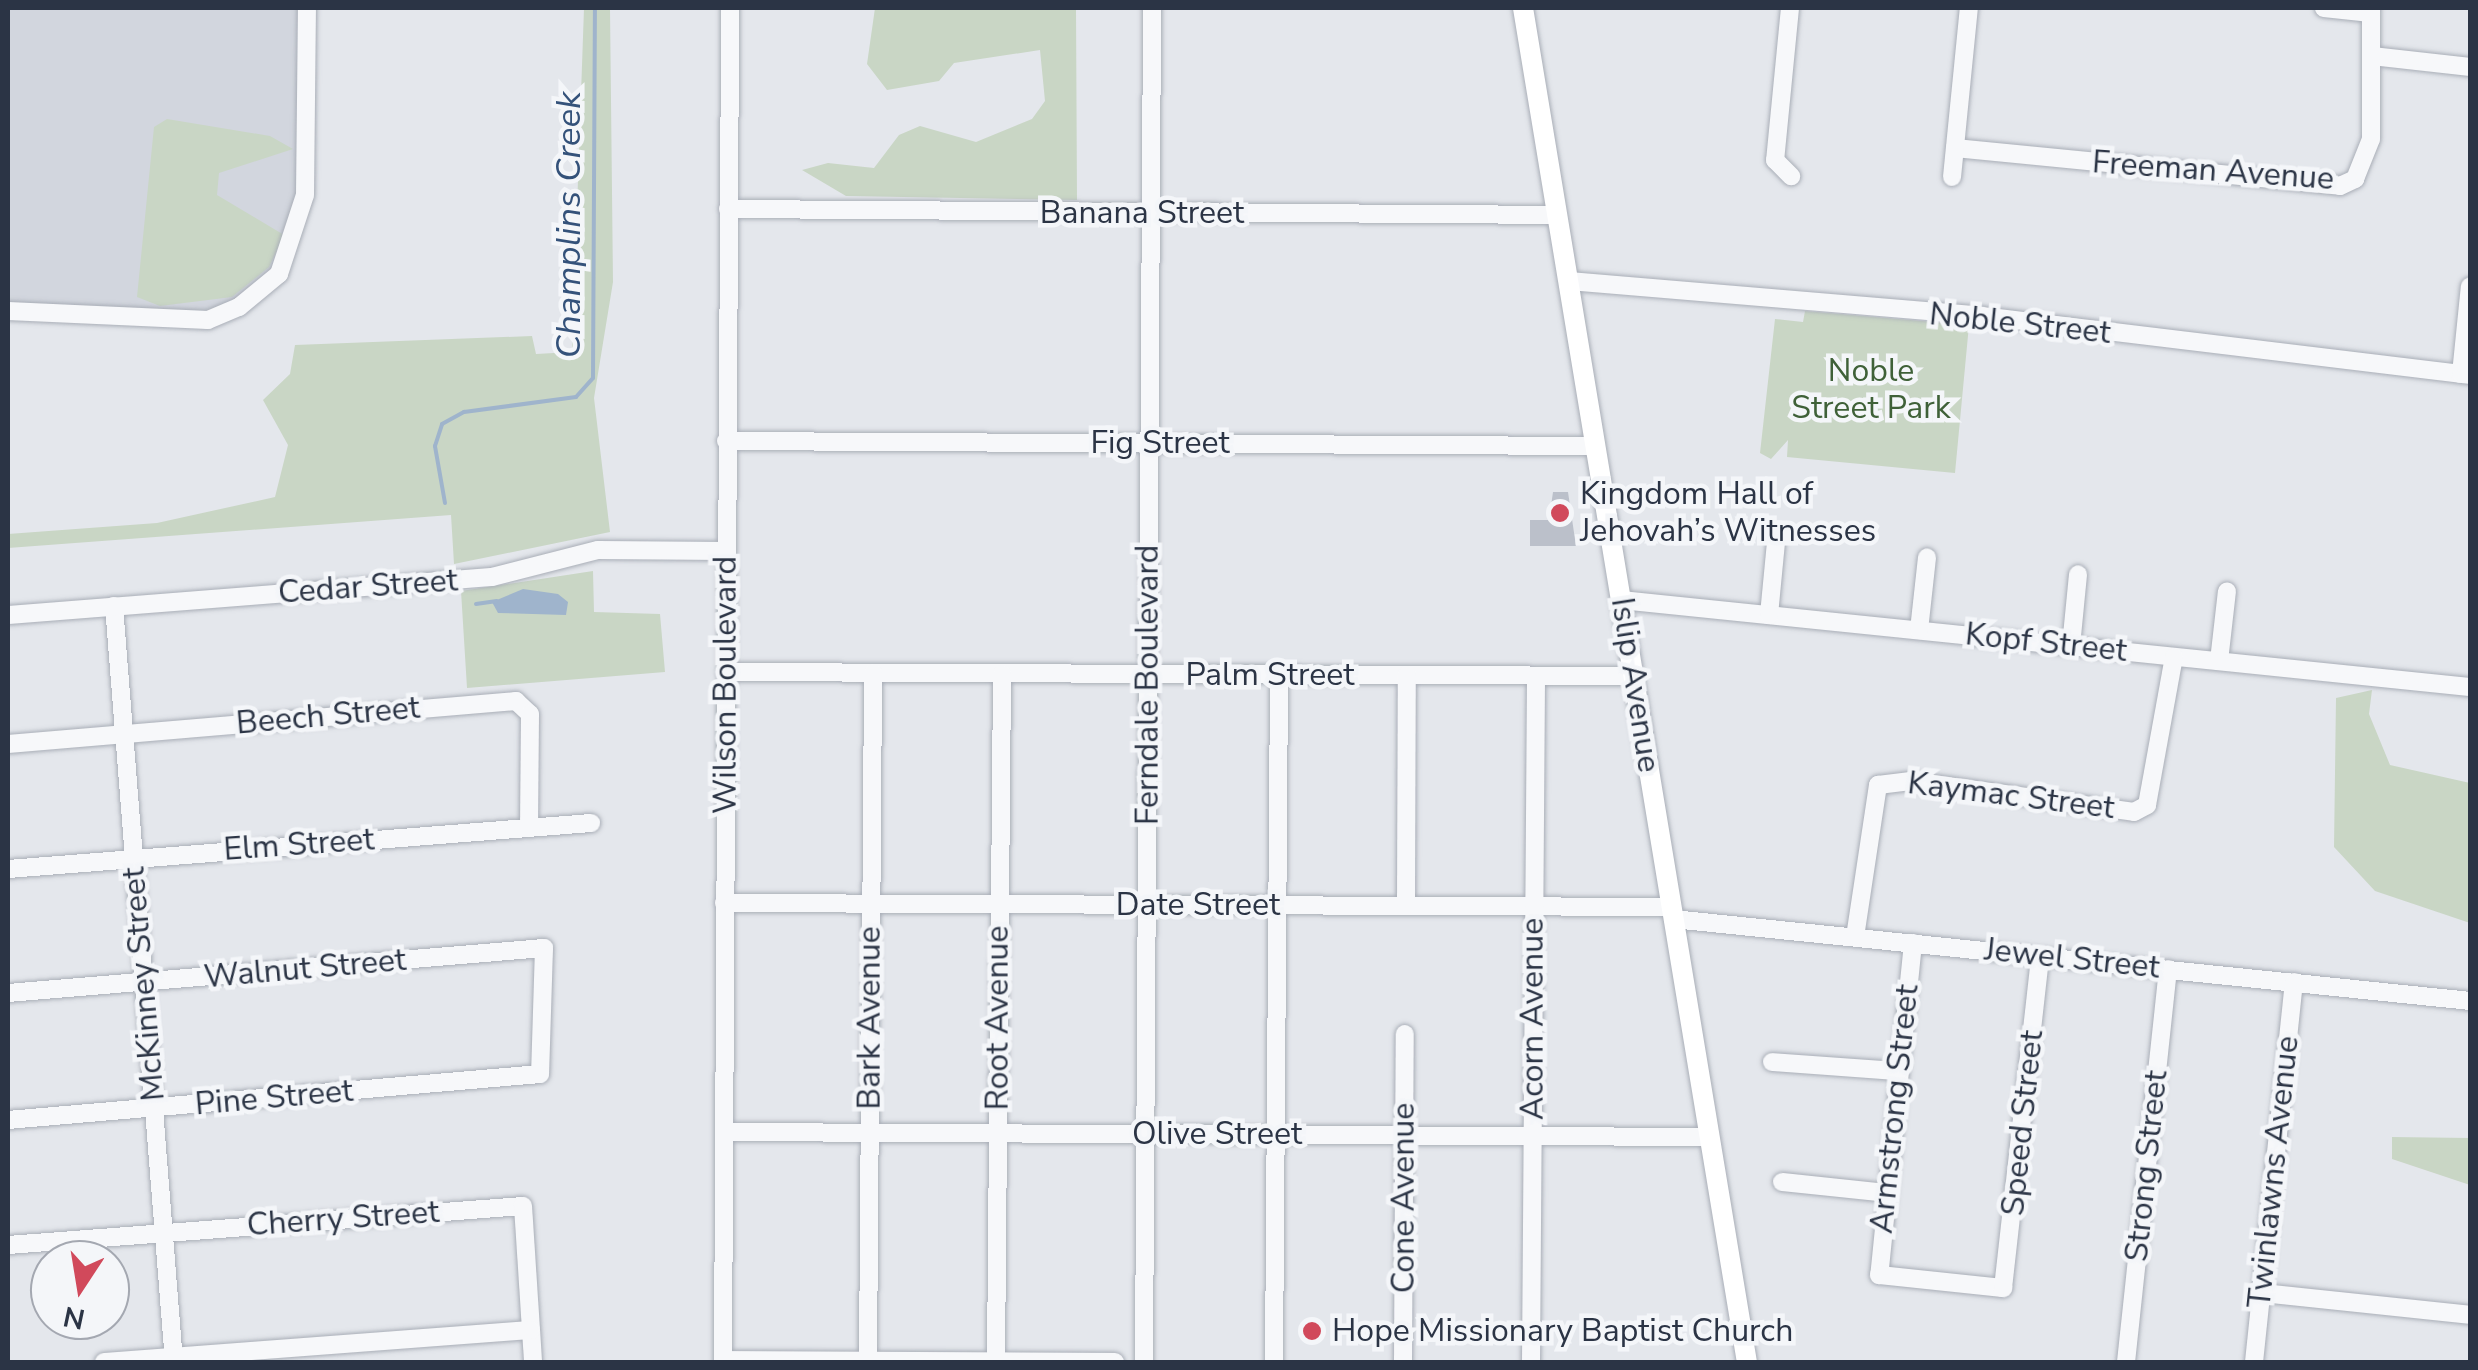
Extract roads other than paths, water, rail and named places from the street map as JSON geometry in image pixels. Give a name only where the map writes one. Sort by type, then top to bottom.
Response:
[{"type":"main road","name":"Islip Avenue","points":[[1522,8],[1747,1362]]},
{"type":"street","points":[[8,311],[208,320],[239,307],[279,274],[306,195],[307,8]]},
{"type":"street","name":"Wilson Boulevard","points":[[723,1361],[730,8]]},
{"type":"street","name":"Ferndale Boulevard","points":[[1144,1362],[1152,8]]},
{"type":"street","points":[[1790,8],[1775,160],[1791,176]]},
{"type":"street","points":[[1952,177],[1970,8]]},
{"type":"street","points":[[2324,8],[2371,10]]},
{"type":"street","name":"Freeman Avenue","points":[[1956,148],[2340,186],[2366,162],[2371,10]]},
{"type":"street","points":[[2372,56],[2470,67]]},
{"type":"street","name":"Banana Street","points":[[728,209],[1557,216]]},
{"type":"street","name":"Noble Street","points":[[1568,281],[1982,316],[2466,375]]},
{"type":"street","points":[[2466,375],[2470,286]]},
{"type":"street","name":"Fig Street","points":[[726,441],[1594,446]]},
{"type":"street","points":[[1769,615],[1776,542]]},
{"type":"street","name":"Cedar Street","points":[[8,615],[492,577],[598,550],[726,550]]},
{"type":"street","points":[[1919,630],[1927,557]]},
{"type":"street","points":[[2071,646],[2078,574]]},
{"type":"street","points":[[2220,660],[2227,591]]},
{"type":"street","name":"Kopf Street","points":[[1621,600],[2470,687]]},
{"type":"street","name":"McKinney Street","points":[[114,606],[174,1360]]},
{"type":"street","name":"Kaymac Street","points":[[1855,937],[1878,785],[1911,782],[2134,812],[2147,805],[2174,657]]},
{"type":"street","name":"Palm Street","points":[[726,672],[1634,676]]},
{"type":"street","name":"Bark Avenue","points":[[868,1362],[873,673]]},
{"type":"street","name":"Root Avenue","points":[[996,1362],[1002,674]]},
{"type":"street","points":[[1274,1362],[1279,675]]},
{"type":"street","points":[[1406,905],[1407,675]]},
{"type":"street","name":"Acorn Avenue","points":[[1531,1362],[1536,676]]},
{"type":"street","name":"Beech Street","points":[[8,744],[516,701],[530,714],[530,828]]},
{"type":"street","name":"Elm Street","points":[[8,869],[590,823]]},
{"type":"street","name":"Date Street","points":[[724,903],[1406,905],[1672,913]]},
{"type":"street","name":"Jewel Street","points":[[1672,913],[1855,937],[2470,1001]]},
{"type":"street","name":"Armstrong Street","points":[[1879,1275],[1913,943]]},
{"type":"street","name":"Walnut Street","points":[[8,993],[544,948],[540,1074]]},
{"type":"street","name":"Speed Street","points":[[1879,1275],[2004,1288],[2040,957]]},
{"type":"street","name":"Strong Street","points":[[2126,1362],[2168,968]]},
{"type":"street","name":"Twinlawns Avenue","points":[[2254,1362],[2294,982]]},
{"type":"street","name":"Cone Avenue","points":[[1403,1362],[1405,1034]]},
{"type":"street","points":[[1772,1062],[1898,1071]]},
{"type":"street","name":"Pine Street","points":[[8,1120],[540,1074]]},
{"type":"street","name":"Olive Street","points":[[724,1132],[1710,1137]]},
{"type":"street","points":[[1782,1182],[1886,1193]]},
{"type":"street","name":"Cherry Street","points":[[8,1245],[522,1206],[533,1362]]},
{"type":"street","points":[[2262,1293],[2470,1315]]},
{"type":"street","points":[[104,1362],[174,1360],[531,1330]]},
{"type":"street","points":[[723,1361],[1115,1362]]},
{"type":"water","points":[[523,589],[558,594],[568,602],[566,615],[498,613],[492,602]]},
{"type":"waterway","name":"Champlins Creek","points":[[445,503],[435,446],[442,424],[464,412],[576,397],[593,378],[595,8]]},
{"type":"waterway","points":[[476,604],[497,601]]},
{"type":"place","name":"Kingdom Hall of Jehovah’s Witnesses","points":[[1560,513]]},
{"type":"place","name":"Hope Missionary Baptist Church","points":[[1312,1331]]},
{"type":"park label","name":"Noble Street Park","points":[[1871,390]]}]
